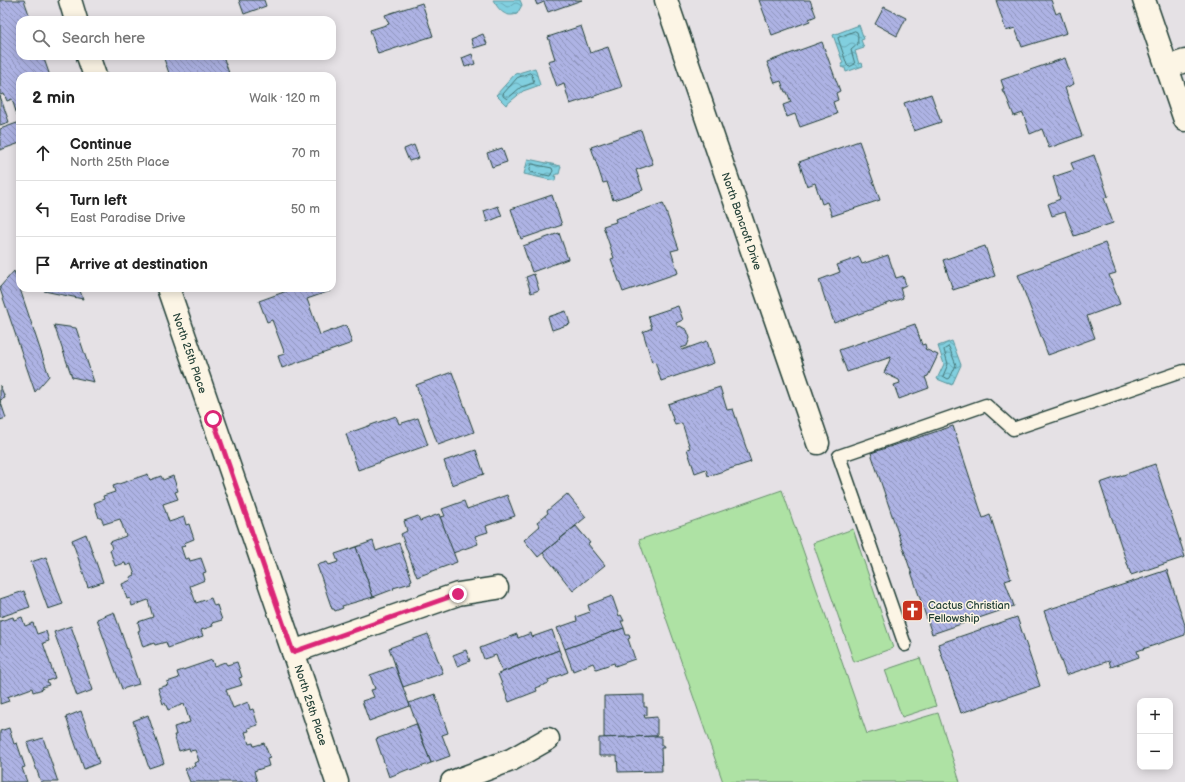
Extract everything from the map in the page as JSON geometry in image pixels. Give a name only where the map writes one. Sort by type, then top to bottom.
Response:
[{"type":"street","points":[[70,0],[75,16]]},
{"type":"street","name":"North Bancroft Drive","points":[[666,0],[818,443]]},
{"type":"street","points":[[1144,0],[1176,64],[1185,120]]},
{"type":"street","points":[[89,60],[94,72]]},
{"type":"street","name":"North 25th Place","points":[[169,292],[336,782]]},
{"type":"street","points":[[293,652],[458,594],[498,588]]},
{"type":"street","points":[[452,782],[511,760],[548,739]]},
{"type":"lane","points":[[905,645],[839,456],[986,405],[1013,429],[1184,371]]},
{"type":"green space","points":[[782,490],[867,734],[938,713],[960,782],[723,782],[639,540]]},
{"type":"green space","points":[[853,529],[893,648],[854,662],[813,543]]},
{"type":"green space","points":[[920,658],[936,706],[902,717],[885,670]]},
{"type":"water","points":[[493,0],[520,0],[522,5],[517,14],[509,15],[500,10]]},
{"type":"water","points":[[859,25],[864,39],[861,40],[864,48],[855,51],[859,64],[862,63],[863,66],[846,72],[845,68],[843,68],[841,64],[843,63],[833,35]]},
{"type":"water","points":[[535,68],[540,85],[523,91],[506,105],[496,95],[515,74]]},
{"type":"water","points":[[528,159],[561,166],[559,174],[556,174],[555,181],[524,174]]},
{"type":"water","points":[[952,341],[961,365],[952,385],[937,379],[944,364],[938,346]]},
{"type":"building","points":[[0,0],[24,0],[30,16],[16,16],[16,60],[44,60],[49,72],[16,72],[16,112],[12,99],[7,101],[4,94],[0,95]]},
{"type":"building","points":[[239,0],[264,0],[266,6],[244,14]]},
{"type":"building","points":[[535,0],[582,0],[548,12],[544,2],[537,5]]},
{"type":"building","points":[[759,0],[810,0],[816,16],[809,19],[810,21],[772,35]]},
{"type":"building","points":[[996,0],[1051,0],[1056,14],[1060,12],[1067,33],[1022,47],[1015,28],[1006,31]]},
{"type":"building","points":[[422,3],[433,36],[378,54],[370,30],[389,24],[385,15]]},
{"type":"building","points":[[884,7],[906,18],[897,36],[875,24]]},
{"type":"building","points":[[581,26],[590,53],[608,47],[622,87],[570,104],[564,84],[557,87],[548,61],[555,59],[548,37]]},
{"type":"building","points":[[483,34],[487,44],[474,48],[471,39]]},
{"type":"building","points":[[822,42],[840,91],[836,93],[838,100],[833,102],[837,114],[800,127],[795,114],[787,117],[783,105],[791,102],[781,81],[775,83],[767,62]]},
{"type":"building","points":[[472,54],[475,64],[465,67],[462,58]]},
{"type":"building","points":[[1065,58],[1074,84],[1065,88],[1082,136],[1049,148],[1042,129],[1030,134],[1023,113],[1014,116],[1005,93],[1003,93],[1002,89],[1004,89],[1001,80]]},
{"type":"building","points":[[164,60],[224,60],[229,72],[169,72]]},
{"type":"building","points":[[931,94],[941,122],[914,131],[904,103]]},
{"type":"building","points":[[0,96],[9,122],[0,125]]},
{"type":"building","points":[[16,123],[16,144],[0,150],[0,129]]},
{"type":"building","points":[[641,130],[653,164],[636,170],[643,190],[613,200],[607,182],[603,183],[591,147]]},
{"type":"building","points":[[859,141],[880,200],[832,216],[827,202],[822,204],[815,183],[807,186],[799,162]]},
{"type":"building","points":[[414,145],[419,158],[409,161],[404,149]]},
{"type":"building","points":[[502,148],[507,162],[492,167],[487,153]]},
{"type":"building","points":[[1094,155],[1108,196],[1104,198],[1113,223],[1074,236],[1065,212],[1052,216],[1048,204],[1060,199],[1053,177],[1074,170],[1071,163]]},
{"type":"building","points":[[552,195],[562,225],[521,239],[511,209]]},
{"type":"building","points":[[663,203],[679,249],[671,251],[678,273],[623,292],[611,259],[614,258],[603,226],[616,222],[615,219]]},
{"type":"building","points":[[498,206],[502,216],[487,222],[484,211]]},
{"type":"building","points":[[559,233],[568,259],[532,272],[523,246]]},
{"type":"building","points":[[1105,243],[1116,273],[1109,275],[1120,304],[1087,316],[1095,338],[1048,355],[1018,275]]},
{"type":"building","points":[[985,246],[995,276],[953,290],[943,260]]},
{"type":"building","points":[[888,255],[896,278],[903,276],[906,285],[900,288],[903,298],[834,323],[819,280],[840,272],[837,265],[859,257],[862,264]]},
{"type":"building","points":[[14,271],[16,277],[16,292],[21,292],[49,376],[35,392],[0,289],[0,287]]},
{"type":"building","points":[[534,274],[539,290],[531,293],[526,277]]},
{"type":"building","points":[[49,292],[80,292],[83,299]]},
{"type":"building","points":[[284,292],[327,292],[307,299],[320,335],[346,325],[352,343],[282,368],[278,356],[285,354],[272,320],[267,322],[259,301]]},
{"type":"building","points":[[678,306],[683,320],[676,323],[678,327],[680,326],[687,330],[690,338],[687,346],[681,348],[682,350],[707,341],[714,363],[661,381],[655,361],[652,362],[643,332],[652,328],[648,316]]},
{"type":"building","points":[[566,311],[570,324],[552,330],[548,317]]},
{"type":"building","points":[[915,324],[922,345],[925,344],[925,349],[938,355],[928,376],[925,377],[929,388],[899,399],[894,385],[900,383],[899,380],[884,373],[891,357],[847,372],[839,350]]},
{"type":"building","points":[[54,325],[76,328],[94,382],[72,377]]},
{"type":"building","points":[[452,372],[474,432],[438,445],[416,385]]},
{"type":"building","points":[[0,385],[5,398],[0,400]]},
{"type":"building","points":[[720,387],[727,410],[733,409],[751,462],[708,476],[706,469],[695,473],[687,449],[690,448],[682,423],[675,425],[668,404]]},
{"type":"building","points":[[0,400],[6,418],[0,420]]},
{"type":"building","points":[[396,416],[399,424],[418,418],[428,445],[358,470],[346,434]]},
{"type":"building","points":[[953,426],[983,518],[990,515],[1011,579],[1005,581],[1014,606],[932,634],[871,453]]},
{"type":"building","points":[[476,450],[484,474],[452,485],[444,461]]},
{"type":"building","points":[[1155,464],[1185,557],[1131,575],[1100,483]]},
{"type":"building","points":[[148,474],[150,480],[161,476],[163,480],[173,476],[178,491],[175,492],[178,499],[163,504],[169,522],[184,517],[186,525],[189,524],[194,539],[184,543],[185,546],[181,547],[185,559],[189,558],[190,561],[201,558],[206,572],[203,573],[205,580],[190,586],[196,603],[211,598],[214,606],[217,605],[222,620],[212,623],[213,626],[201,630],[203,636],[168,648],[166,642],[155,645],[154,643],[143,647],[138,631],[140,630],[138,622],[153,617],[148,600],[132,606],[130,598],[127,599],[122,584],[131,580],[130,577],[135,575],[131,564],[126,566],[125,563],[115,566],[110,550],[112,549],[110,542],[126,536],[120,519],[104,524],[101,518],[99,518],[94,503],[104,499],[103,496],[115,492],[113,486]]},
{"type":"building","points":[[567,494],[586,517],[538,557],[524,540],[540,526],[537,522],[548,513],[547,511]]},
{"type":"building","points":[[507,495],[515,516],[486,526],[488,532],[475,536],[478,544],[453,553],[440,517],[445,516],[442,509],[464,501],[467,509]]},
{"type":"building","points":[[439,514],[457,562],[417,577],[401,534],[407,531],[404,521],[418,516],[420,521]]},
{"type":"building","points":[[576,526],[605,565],[573,591],[543,553]]},
{"type":"building","points":[[86,534],[103,582],[88,587],[72,540]]},
{"type":"building","points":[[373,541],[376,551],[399,543],[412,580],[410,581],[411,583],[393,588],[394,589],[373,597],[356,547]]},
{"type":"building","points":[[356,547],[373,597],[342,606],[343,608],[335,611],[332,609],[317,565],[327,562],[329,565],[338,562],[335,554]]},
{"type":"building","points":[[46,557],[63,604],[48,609],[31,562]]},
{"type":"building","points":[[1167,570],[1185,625],[1185,635],[1137,651],[1139,657],[1111,667],[1109,661],[1066,675],[1044,611]]},
{"type":"building","points":[[24,591],[30,607],[0,617],[0,599]]},
{"type":"building","points":[[612,596],[619,616],[621,615],[624,621],[621,621],[624,628],[565,649],[557,628],[577,621],[576,617],[590,612],[588,605]]},
{"type":"building","points":[[114,612],[139,684],[122,689],[97,619]]},
{"type":"building","points":[[13,617],[14,620],[22,617],[25,626],[33,623],[37,634],[46,631],[49,641],[43,643],[55,678],[47,681],[49,685],[42,687],[43,689],[33,692],[32,688],[7,697],[9,701],[0,704],[0,621]]},
{"type":"building","points":[[1017,617],[1040,686],[961,713],[938,644]]},
{"type":"building","points":[[71,626],[93,690],[77,696],[54,632]]},
{"type":"building","points":[[624,628],[626,635],[629,635],[630,638],[628,639],[635,659],[615,666],[614,663],[596,669],[593,663],[573,671],[565,649]]},
{"type":"building","points":[[552,630],[559,650],[502,672],[496,655],[484,659],[480,648],[517,634],[518,638],[531,633],[532,637]]},
{"type":"building","points":[[428,634],[443,673],[403,687],[389,648]]},
{"type":"building","points":[[466,650],[470,661],[457,666],[453,655]]},
{"type":"building","points":[[559,650],[568,672],[548,680],[549,683],[536,688],[537,691],[509,702],[498,674]]},
{"type":"building","points":[[212,660],[214,666],[225,662],[227,665],[237,662],[242,677],[239,678],[242,685],[226,690],[233,708],[248,702],[250,710],[253,709],[258,725],[248,728],[249,731],[245,732],[249,744],[253,743],[254,746],[264,743],[270,758],[267,759],[269,766],[254,771],[257,782],[190,782],[185,769],[195,766],[194,763],[199,761],[195,750],[190,751],[189,748],[179,751],[174,735],[176,735],[174,727],[190,722],[184,704],[168,710],[165,703],[163,704],[158,688],[168,685],[167,682],[179,678],[177,672]]},
{"type":"building","points":[[395,666],[410,706],[369,721],[362,701],[374,697],[371,690],[375,689],[370,675]]},
{"type":"building","points":[[435,694],[448,733],[442,735],[450,756],[431,763],[409,703]]},
{"type":"building","points":[[644,695],[644,707],[647,707],[647,715],[644,715],[645,718],[657,717],[657,736],[604,738],[604,696]]},
{"type":"building","points":[[81,711],[99,763],[84,769],[66,717]]},
{"type":"building","points":[[148,715],[164,763],[149,768],[133,721]]},
{"type":"building","points":[[416,724],[431,763],[410,771],[409,769],[389,777],[376,739]]},
{"type":"building","points":[[9,728],[14,744],[17,743],[25,767],[22,768],[27,782],[0,782],[0,731]]},
{"type":"building","points":[[661,736],[661,745],[663,745],[664,748],[661,748],[662,771],[618,772],[617,756],[599,756],[599,738]]},
{"type":"building","points":[[43,738],[58,782],[41,782],[27,743]]},
{"type":"place","name":"Cactus Christian Fellowship","points":[[912,611]]},
{"type":"route","points":[[213,419],[293,652],[458,594]]}]
